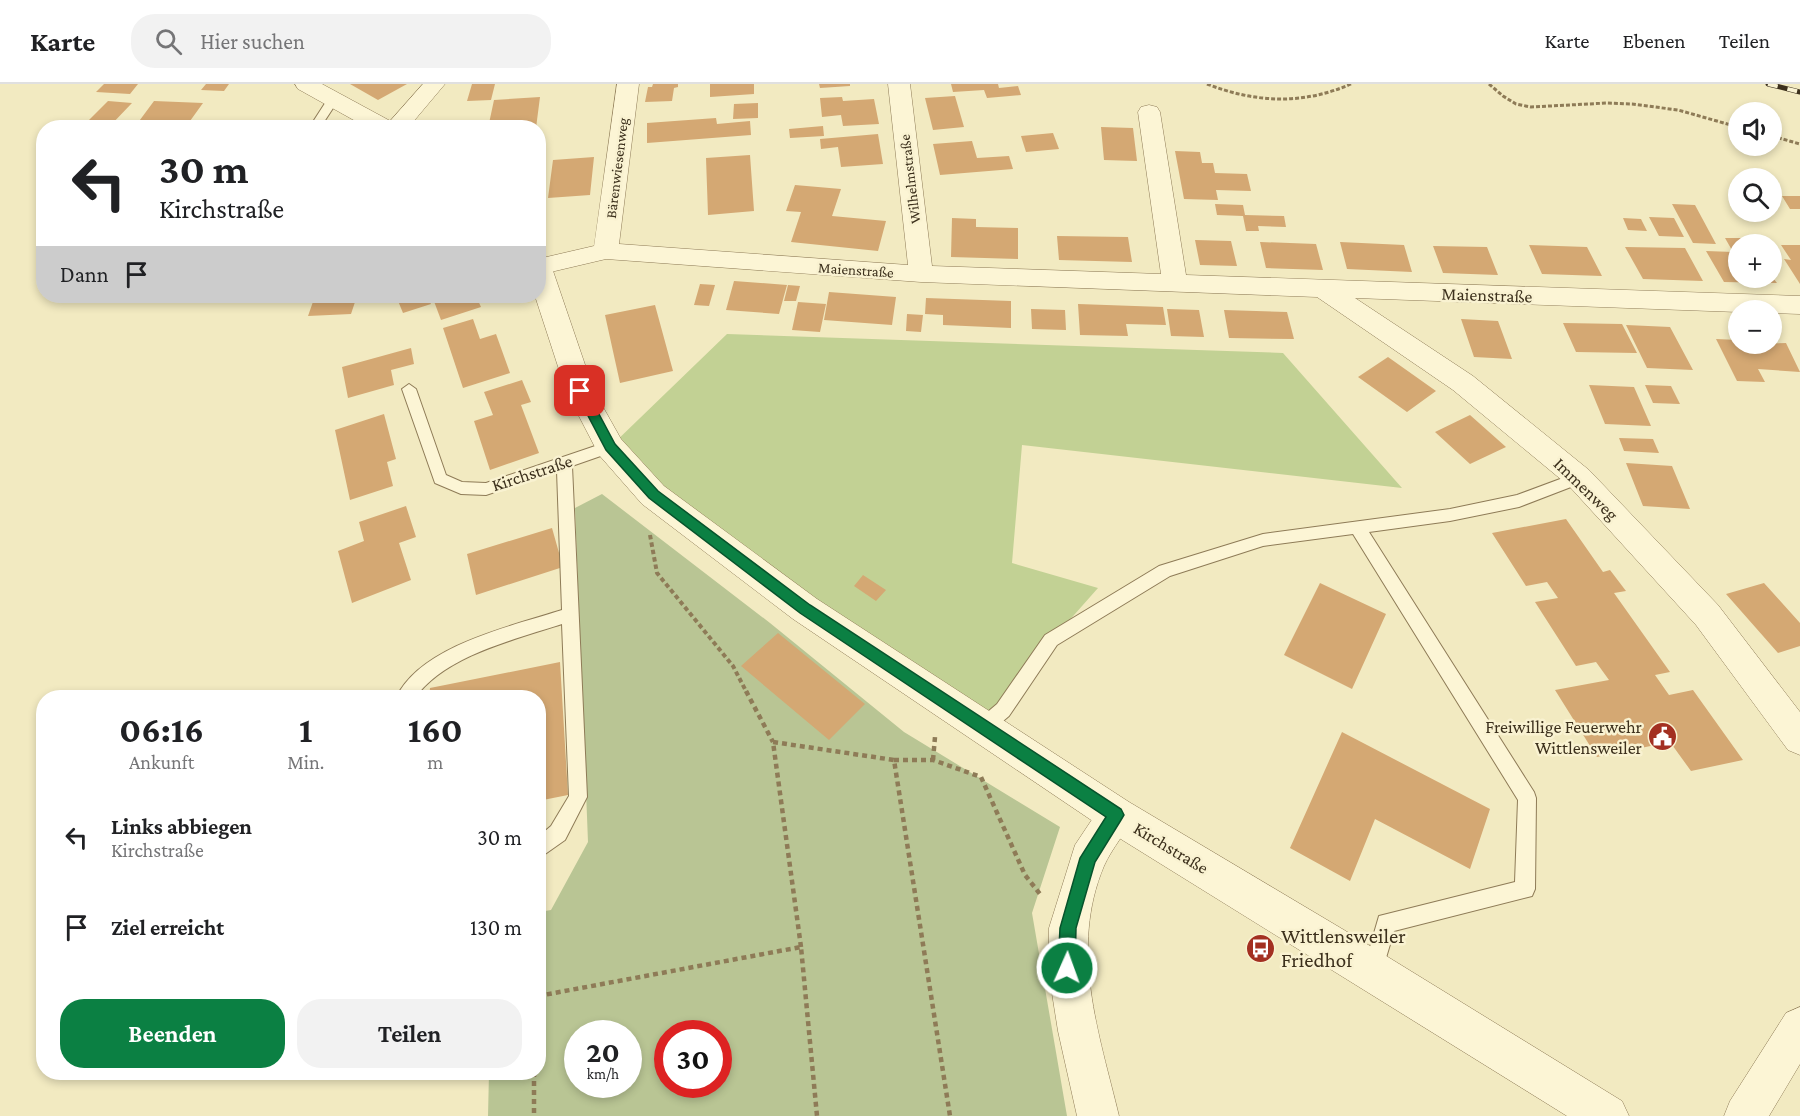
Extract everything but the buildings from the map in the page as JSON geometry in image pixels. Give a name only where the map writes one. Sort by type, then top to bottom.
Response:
[{"type":"street","points":[[402,120],[434,84]]},
{"type":"street","name":"Bärenwiesenweg","points":[[606,251],[628,84]]},
{"type":"street","name":"Wilhelmstraße","points":[[899,84],[921,274]]},
{"type":"street","points":[[320,89],[372,120]]},
{"type":"street","points":[[1149,112],[1175,284]]},
{"type":"street","name":"Maienstraße","points":[[546,264],[606,251],[921,274],[1800,305]]},
{"type":"street","name":"Kirchstraße","points":[[546,287],[580,391],[610,447],[653,495],[805,609],[1116,815],[1607,1116]]},
{"type":"street","name":"Immenweg","points":[[1324,290],[1463,383],[1579,478],[1707,615],[1800,739]]},
{"type":"street","points":[[1098,1116],[1078,1030],[1067,968],[1068,928],[1088,858],[1116,815]]},
{"type":"street","points":[[1746,1116],[1800,1027]]},
{"type":"lane","points":[[315,120],[320,89]]},
{"type":"lane","name":"Kirchstraße","points":[[409,389],[440,479],[461,488],[486,489],[610,447]]},
{"type":"lane","points":[[546,843],[558,833],[578,797],[564,463]]},
{"type":"lane","points":[[983,728],[1003,710],[1051,640],[1165,571],[1263,540],[1450,515],[1519,501],[1579,478]]},
{"type":"lane","points":[[1357,527],[1527,798],[1525,889],[1386,923],[1373,972]]},
{"type":"lane","points":[[412,690],[429,669],[465,651],[570,614]]},
{"type":"path","points":[[1207,84],[1220,90],[1265,100],[1306,99],[1339,90],[1351,84]]},
{"type":"path","points":[[1489,84],[1496,92],[1514,103],[1534,108],[1569,108],[1605,103],[1661,107],[1728,124]]},
{"type":"path","points":[[1782,139],[1800,144]]},
{"type":"path","points":[[653,495],[649,531],[657,573],[733,666],[773,742],[801,947],[818,1116]]},
{"type":"path","points":[[773,742],[894,760],[933,760],[981,777],[1025,875],[1068,928]]},
{"type":"path","points":[[894,760],[950,1116]]},
{"type":"path","points":[[546,995],[801,947]]},
{"type":"path","points":[[534,1080],[534,1116]]},
{"type":"green space","points":[[727,334],[1283,353],[1402,488],[1022,445],[1012,563],[1098,588],[1051,641],[983,727],[610,447]]},
{"type":"green space","points":[[602,494],[770,623],[904,732],[1060,827],[1032,913],[1067,1116],[488,1116],[489,1080],[546,1080],[546,911],[551,910],[588,842],[575,508]]},
{"type":"railway","points":[[1768,84],[1800,92]]},
{"type":"place","name":"Freiwillige Feuerwehr Wittlensweiler","points":[[1663,737]]},
{"type":"place","name":"Wittlensweiler Friedhof","points":[[1260,948]]},
{"type":"route","points":[[580,391],[610,447],[653,495],[805,609],[1116,815],[1088,858],[1068,928],[1067,968]]}]
